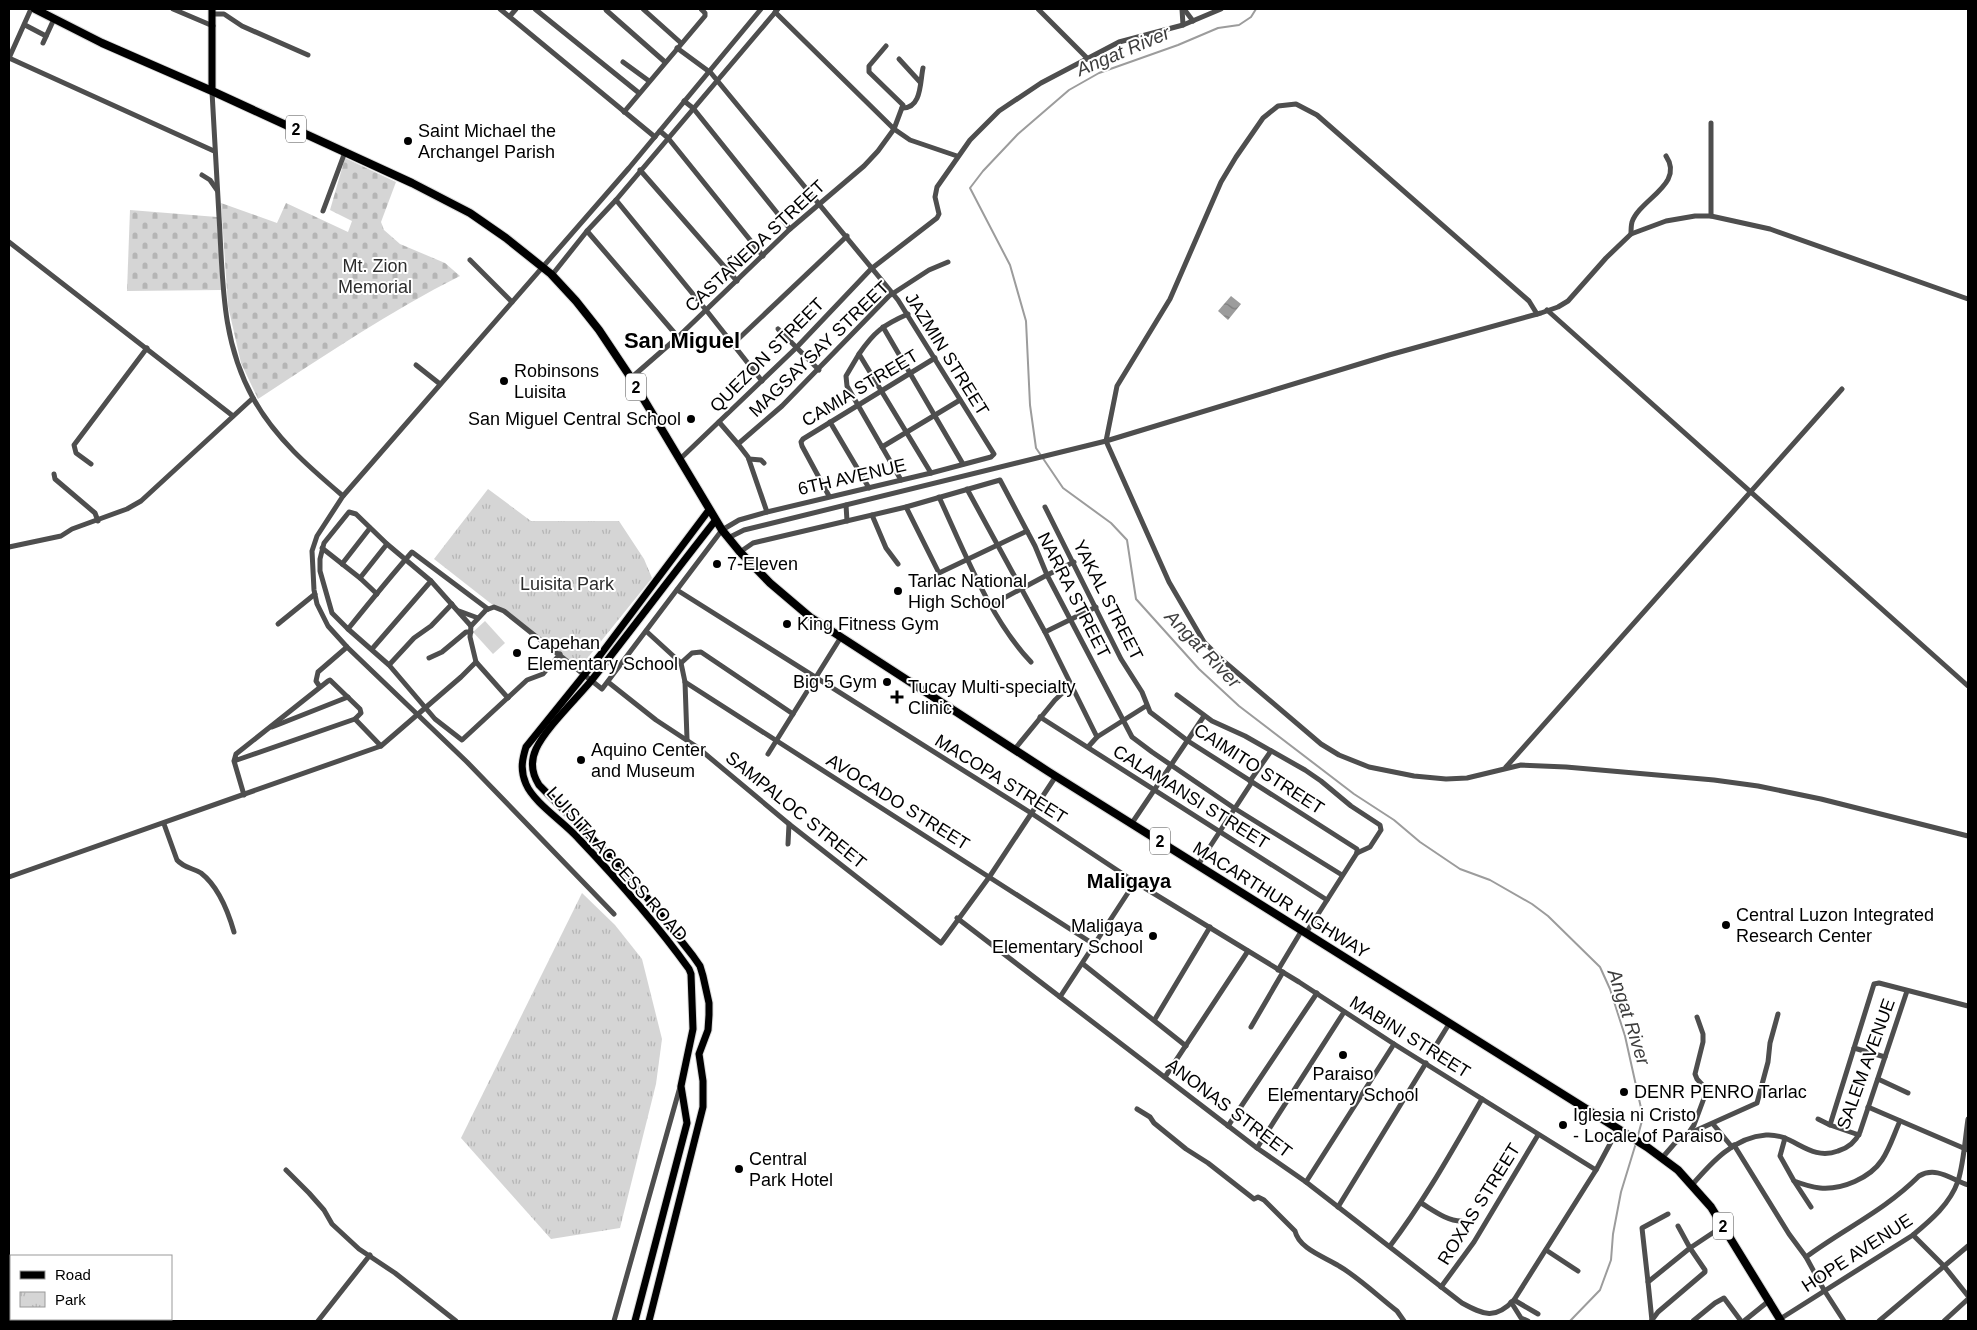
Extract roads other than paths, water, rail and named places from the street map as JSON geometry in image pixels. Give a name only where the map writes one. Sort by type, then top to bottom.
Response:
[{"type":"highway","name":"MACARTHUR HIGHWAY","points":[[35,9],[102,42],[412,183],[470,213],[506,238],[548,271],[576,301],[599,330],[631,378],[715,521],[740,552],[784,596],[810,617],[1014,750],[1647,1147],[1678,1170],[1711,1206],[1770,1300],[1780,1320]]},
{"type":"main road","points":[[212,11],[212,91]]},
{"type":"main road","name":"LUISITA ACCESS ROAD","points":[[635,1321],[686,1132],[687,1118],[681,1086],[693,1029],[690,969],[664,934],[636,902],[577,837],[536,798],[526,785],[521,765],[526,747],[585,673],[708,510]]},
{"type":"main road","name":"LUISITA ACCESS ROAD","points":[[649,1321],[703,1107],[703,1081],[699,1054],[708,1030],[708,1003],[700,966],[634,881],[539,785],[533,771],[533,758],[536,748],[591,681],[715,521]]},
{"type":"street","points":[[31,9],[9,58],[214,151]]},
{"type":"street","points":[[173,9],[213,26]]},
{"type":"street","points":[[500,9],[655,137]]},
{"type":"street","points":[[510,16],[516,9]]},
{"type":"street","points":[[535,9],[639,93]]},
{"type":"street","points":[[643,9],[681,43]]},
{"type":"street","points":[[614,914],[467,762],[347,647],[328,626],[317,604],[312,552],[317,536],[343,496],[512,302],[548,271],[616,200],[655,137],[664,134],[692,107],[726,53],[761,9]]},
{"type":"street","points":[[1038,9],[1088,59]]},
{"type":"street","points":[[1183,9],[1193,21]]},
{"type":"street","points":[[1183,9],[1183,25]]},
{"type":"street","name":"MAGSAYSAY STREET","points":[[871,269],[936,218],[939,214],[939,208],[935,193],[958,156],[980,128],[999,111],[1041,84],[1128,39],[1183,25],[1221,9]]},
{"type":"street","points":[[606,10],[665,62]]},
{"type":"street","points":[[212,11],[224,14],[242,26],[308,55]]},
{"type":"street","points":[[624,112],[705,16],[703,11]]},
{"type":"street","points":[[548,271],[664,134],[685,101],[733,59],[776,11],[894,129],[910,140],[958,156]]},
{"type":"street","points":[[43,43],[54,19]]},
{"type":"street","points":[[25,25],[46,36]]},
{"type":"street","points":[[886,46],[869,66],[869,72],[900,101],[902,108],[908,108],[920,92],[923,68]]},
{"type":"street","name":"JAZMIN STREET","points":[[677,48],[713,76],[820,203],[908,314],[993,453],[990,457]]},
{"type":"street","points":[[726,53],[733,59]]},
{"type":"street","points":[[900,59],[920,82]]},
{"type":"street","points":[[623,62],[649,81]]},
{"type":"street","points":[[212,91],[223,291],[227,330],[237,364],[253,398],[283,441],[306,465],[343,496]]},
{"type":"street","points":[[685,101],[692,107],[790,229]]},
{"type":"street","points":[[1537,314],[1529,301],[1318,115],[1296,104],[1278,106],[1263,118],[1221,182],[1170,299],[1117,386],[1106,441],[1169,582],[1204,642],[1220,658],[1321,744],[1355,762],[1414,776],[1457,779],[1478,776],[1521,765],[1714,780],[1758,786],[1821,799],[1968,836]]},
{"type":"street","name":"CASTAÑEDA STREET","points":[[631,378],[678,337],[790,229],[871,160],[894,129],[902,108]]},
{"type":"street","points":[[1711,123],[1711,216]]},
{"type":"street","points":[[664,134],[763,256]]},
{"type":"street","points":[[323,211],[345,152]]},
{"type":"street","points":[[1631,234],[1634,219],[1669,178],[1670,167],[1666,156]]},
{"type":"street","points":[[634,171],[737,280]]},
{"type":"street","points":[[202,175],[210,180],[218,190]]},
{"type":"street","points":[[616,200],[762,381]]},
{"type":"street","points":[[728,538],[744,530],[1106,441],[1380,358],[1558,307],[1568,301],[1606,258],[1631,234],[1678,218],[1711,216],[1783,234],[1968,299]]},
{"type":"street","points":[[587,231],[678,337]]},
{"type":"street","points":[[732,344],[847,236]]},
{"type":"street","points":[[9,242],[233,416]]},
{"type":"street","points":[[470,260],[512,302]]},
{"type":"street","name":"MAGSAYSAY STREET","points":[[738,444],[782,406],[819,370],[892,294],[929,270],[948,262]]},
{"type":"street","name":"QUEZON STREET","points":[[679,460],[796,348],[871,269]]},
{"type":"street","points":[[1547,310],[1968,686]]},
{"type":"street","points":[[901,480],[857,406],[847,386],[846,376],[873,334],[908,314]]},
{"type":"street","points":[[883,327],[963,464]]},
{"type":"street","points":[[778,329],[819,370]]},
{"type":"street","points":[[91,464],[76,453],[74,445],[147,348]]},
{"type":"street","points":[[859,354],[931,474]]},
{"type":"street","name":"CAMIA STREET","points":[[829,496],[801,442],[804,438],[935,358]]},
{"type":"street","points":[[416,365],[440,384]]},
{"type":"street","points":[[1505,768],[1842,389]]},
{"type":"street","points":[[9,547],[62,536],[72,529],[127,510],[140,501],[253,398]]},
{"type":"street","points":[[882,447],[960,400]]},
{"type":"street","points":[[719,422],[749,459],[767,512]]},
{"type":"street","points":[[830,422],[869,488]]},
{"type":"street","name":"6TH AVENUE","points":[[722,530],[739,520],[767,512],[829,496],[931,474],[990,457]]},
{"type":"street","points":[[749,459],[760,460],[764,463]]},
{"type":"street","points":[[54,474],[55,479],[95,514],[98,521]]},
{"type":"street","name":"NARRA STREET","points":[[967,489],[1000,480],[1027,531],[1047,575],[1123,720]]},
{"type":"street","points":[[740,552],[753,543],[906,507],[967,489],[1045,632],[1070,686],[1097,737]]},
{"type":"street","points":[[939,498],[991,605],[1010,637],[1031,662]]},
{"type":"street","points":[[846,505],[847,521]]},
{"type":"street","points":[[906,507],[937,571],[941,573],[1027,531]]},
{"type":"street","name":"YAKAL STREET","points":[[1045,507],[1121,659],[1142,692],[1146,706]]},
{"type":"street","points":[[508,698],[476,662],[471,629],[459,611],[431,581],[387,544],[356,514],[349,512],[322,548],[320,571],[322,584],[332,612],[348,629],[389,665],[435,719],[462,740],[508,698],[527,680],[543,674],[560,654]]},
{"type":"street","points":[[872,515],[886,548],[898,564]]},
{"type":"street","points":[[342,564],[370,528]]},
{"type":"street","points":[[429,658],[442,652],[471,629],[478,618],[488,609],[494,607],[504,611],[585,673],[591,681],[602,689],[722,530]]},
{"type":"street","points":[[360,578],[387,544]]},
{"type":"street","points":[[322,548],[377,594]]},
{"type":"street","points":[[348,629],[412,552],[488,609]]},
{"type":"street","points":[[991,605],[1074,562]]},
{"type":"street","points":[[372,649],[431,581]]},
{"type":"street","name":"MACOPA STREET","points":[[677,590],[1031,813],[1135,882],[1210,926]]},
{"type":"street","points":[[278,624],[315,594]]},
{"type":"street","points":[[389,665],[414,638],[431,626],[452,604]]},
{"type":"street","points":[[1045,632],[1096,607]]},
{"type":"street","points":[[459,611],[478,618]]},
{"type":"street","points":[[646,631],[681,663],[685,682],[687,739]]},
{"type":"street","points":[[768,754],[841,637]]},
{"type":"street","points":[[320,687],[315,676],[347,647]]},
{"type":"street","points":[[681,663],[692,653],[700,652],[793,714]]},
{"type":"street","points":[[9,877],[381,746],[476,662]]},
{"type":"street","points":[[234,761],[355,719],[361,713],[360,709],[330,680],[320,687],[266,728],[236,754],[234,761],[244,794]]},
{"type":"street","name":"SAMPALOC STREET","points":[[608,682],[656,720],[687,739],[789,824],[941,943],[957,918]]},
{"type":"street","name":"AVOCADO STREET","points":[[685,682],[1095,945]]},
{"type":"street","points":[[1014,750],[1040,717],[1070,686]]},
{"type":"street","points":[[1177,695],[1204,716],[1245,736],[1321,781],[1351,806],[1380,825],[1381,830],[1370,847],[1356,853],[1327,900],[1304,932],[1280,971],[1250,1027]]},
{"type":"street","points":[[266,728],[348,698]]},
{"type":"street","points":[[1088,748],[1097,737],[1146,706]]},
{"type":"street","name":"CAIMITO STREET","points":[[1146,706],[1155,716],[1188,740],[1357,849],[1356,853]]},
{"type":"street","points":[[1132,823],[1204,716]]},
{"type":"street","name":"CALAMANSI STREET","points":[[1040,717],[1153,791],[1327,900]]},
{"type":"street","points":[[355,719],[381,746]]},
{"type":"street","points":[[1123,720],[1132,737],[1171,765],[1234,808],[1342,875]]},
{"type":"street","points":[[1198,865],[1271,752]]},
{"type":"street","points":[[957,918],[990,876],[1056,776]]},
{"type":"street","points":[[164,824],[177,860],[181,865],[200,872],[210,882],[229,914],[234,932]]},
{"type":"street","points":[[788,844],[789,824]]},
{"type":"street","points":[[1060,997],[1135,882]]},
{"type":"street","name":"ANONAS STREET","points":[[957,918],[1257,1148],[1306,1182],[1390,1246],[1462,1303],[1487,1314],[1497,1313],[1512,1301]]},
{"type":"street","points":[[1155,1020],[1210,926]]},
{"type":"street","name":"MABINI STREET","points":[[1210,926],[1596,1170]]},
{"type":"street","points":[[1165,1077],[1248,951]]},
{"type":"street","points":[[1083,964],[1186,1046]]},
{"type":"street","points":[[1830,1125],[1874,984],[1879,983],[1968,1006]]},
{"type":"street","name":"SALEM AVENUE","points":[[1692,1185],[1716,1159],[1733,1146],[1764,1135],[1785,1138],[1811,1152],[1821,1154],[1832,1154],[1843,1150],[1854,1142],[1859,1135],[1907,991]]},
{"type":"street","points":[[1228,1126],[1317,993]]},
{"type":"street","points":[[1257,1148],[1344,1012]]},
{"type":"street","points":[[1662,1158],[1675,1143],[1688,1134],[1757,1103],[1778,1014]]},
{"type":"street","points":[[1688,1134],[1694,1125],[1707,1090],[1695,1074],[1703,1042],[1703,1034],[1697,1017]]},
{"type":"street","points":[[1433,1050],[1449,1024]]},
{"type":"street","points":[[1306,1182],[1394,1044]]},
{"type":"street","points":[[1854,1048],[1885,1056]]},
{"type":"street","points":[[1338,1207],[1426,1063]]},
{"type":"street","points":[[1878,1079],[1908,1093]]},
{"type":"street","points":[[614,1321],[681,1086]]},
{"type":"street","points":[[1390,1246],[1421,1203],[1482,1099]]},
{"type":"street","points":[[1868,1107],[1966,1149]]},
{"type":"street","points":[[1137,1109],[1150,1117],[1154,1123],[1186,1149],[1254,1199],[1264,1200],[1295,1231],[1296,1237],[1316,1254],[1339,1266],[1397,1311],[1404,1321]]},
{"type":"street","points":[[1818,1119],[1859,1135]]},
{"type":"street","name":"HOPE AVENUE","points":[[1780,1320],[1824,1290],[1913,1235],[1942,1208],[1958,1181],[1966,1149],[1968,1120]]},
{"type":"street","points":[[1794,1181],[1821,1188],[1859,1180],[1870,1173],[1881,1161],[1900,1121]]},
{"type":"street","points":[[1713,1124],[1733,1146],[1789,1234],[1806,1257],[1844,1321]]},
{"type":"street","points":[[1512,1301],[1596,1170],[1618,1129]]},
{"type":"street","name":"ROXAS STREET","points":[[1441,1287],[1474,1242],[1538,1135]]},
{"type":"street","points":[[1785,1138],[1780,1156],[1811,1207]]},
{"type":"street","points":[[286,1170],[310,1193],[324,1210],[332,1224],[359,1249],[395,1273],[456,1321]]},
{"type":"street","points":[[1806,1257],[1823,1244],[1873,1214],[1926,1171],[1940,1172],[1968,1185]]},
{"type":"street","points":[[1421,1203],[1449,1218],[1461,1221]]},
{"type":"street","points":[[1652,1321],[1642,1228],[1668,1214]]},
{"type":"street","points":[[1652,1321],[1658,1312],[1705,1272],[1678,1226]]},
{"type":"street","points":[[1648,1282],[1690,1248],[1723,1226]]},
{"type":"street","points":[[1913,1235],[1944,1266],[1968,1297],[1944,1321]]},
{"type":"street","points":[[1879,1321],[1968,1246]]},
{"type":"street","points":[[1546,1250],[1578,1271]]},
{"type":"street","points":[[318,1321],[370,1255]]},
{"type":"street","points":[[1693,1321],[1724,1298],[1743,1321],[1770,1300]]},
{"type":"street","points":[[1512,1301],[1538,1314]]},
{"type":"street","points":[[1512,1301],[1521,1318],[1528,1321]]},
{"type":"water","points":[[1231,296],[1241,304],[1228,320],[1218,311]]},
{"type":"waterway","name":"Angat River","points":[[1256,9],[1251,17],[1239,25],[1218,28],[1178,45],[1099,73],[1069,90],[1018,134],[983,171],[970,188],[1010,265],[1026,321],[1030,405],[1036,448],[1063,488],[1111,523],[1127,540],[1136,599],[1199,669],[1239,706],[1354,794],[1394,820],[1420,842],[1460,869],[1490,880],[1532,904],[1548,916],[1600,967],[1610,989],[1625,1036],[1643,1117],[1637,1139]]},
{"type":"waterway","name":"Angat River","points":[[1570,1321],[1600,1290],[1611,1260],[1613,1234],[1621,1192],[1636,1143]]},
{"type":"place","name":"Saint Michael the Archangel Parish","points":[[408,141]]},
{"type":"place","name":"Robinsons Luisita","points":[[504,381]]},
{"type":"place","name":"San Miguel Central School","points":[[691,419]]},
{"type":"place","name":"7-Eleven","points":[[717,564]]},
{"type":"place","name":"Tarlac National High School","points":[[898,591]]},
{"type":"place","name":"King Fitness Gym","points":[[787,624]]},
{"type":"place","name":"Capehan Elementary School","points":[[517,653]]},
{"type":"place","name":"Big 5 Gym","points":[[887,682]]},
{"type":"place","name":"Tucay Multi-specialty Clinic","points":[[897,697]]},
{"type":"place","name":"Aquino Center and Museum","points":[[581,760]]},
{"type":"place","name":"Central Luzon Integrated Research Center","points":[[1726,925]]},
{"type":"place","name":"Maligaya Elementary School","points":[[1153,936]]},
{"type":"place","name":"Paraiso Elementary School","points":[[1343,1055]]},
{"type":"place","name":"DENR PENRO Tarlac","points":[[1624,1092]]},
{"type":"place","name":"Iglesia ni Cristo - Locale of Paraiso","points":[[1563,1125]]},
{"type":"place","name":"Central Park Hotel","points":[[739,1169]]},
{"type":"district","name":"San Miguel","points":[[682,340]]},
{"type":"district","name":"Maligaya","points":[[1129,881]]},
{"type":"park label","name":"Mt. Zion Memorial","points":[[375,276]]},
{"type":"park label","name":"Luisita Park","points":[[567,584]]}]
